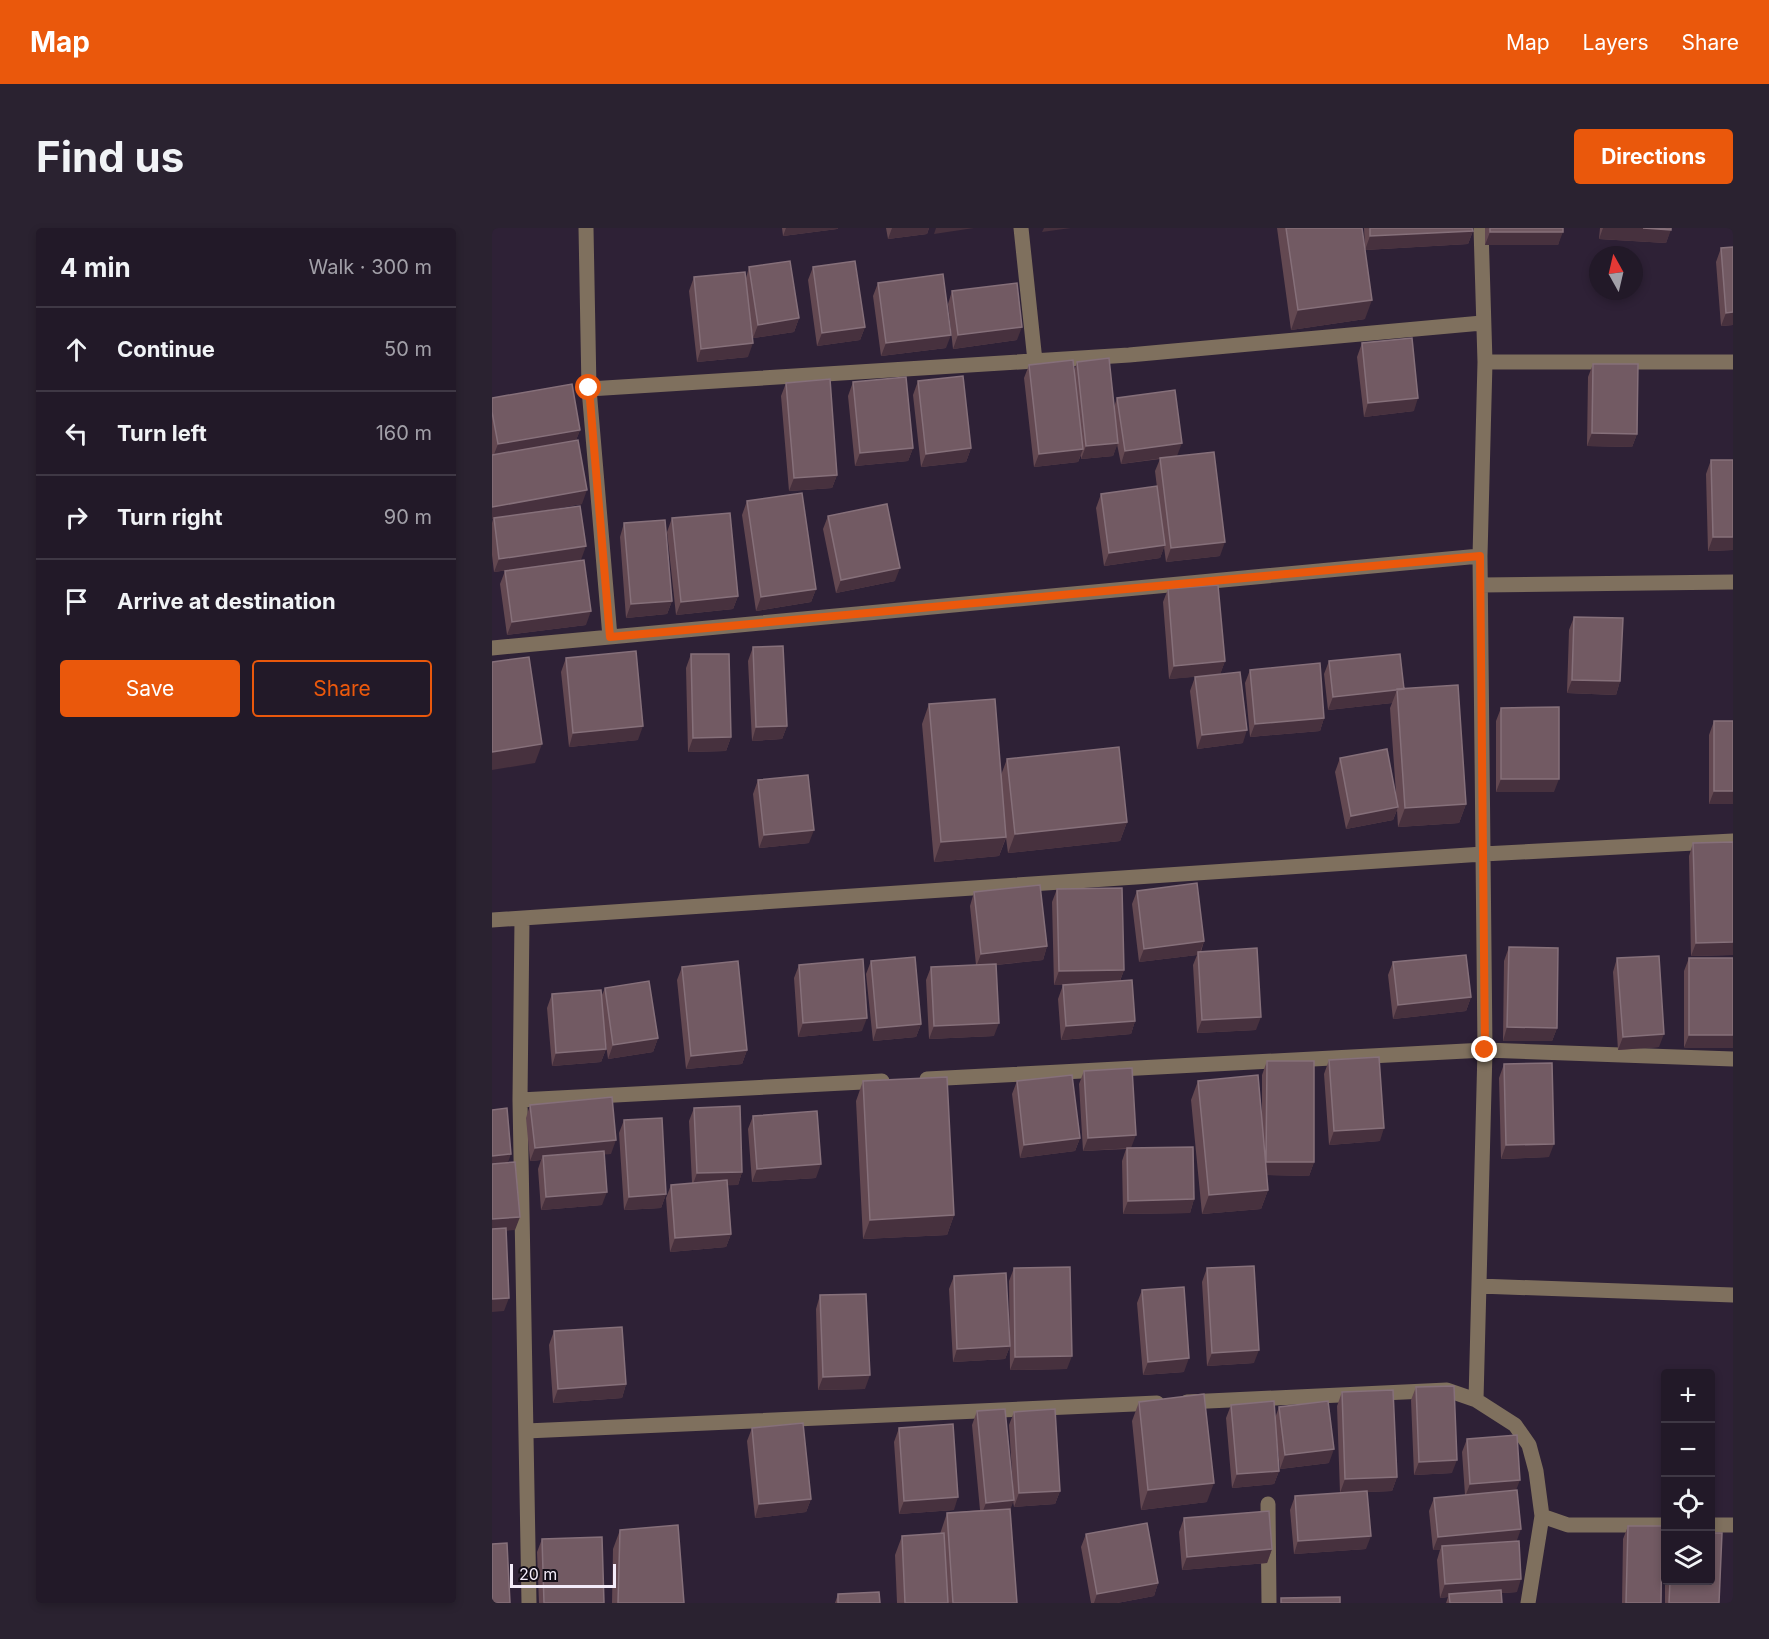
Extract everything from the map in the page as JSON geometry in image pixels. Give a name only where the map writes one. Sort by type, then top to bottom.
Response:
[{"type":"street","points":[[586,228],[589,388],[610,637]]},
{"type":"street","points":[[1022,228],[1035,361]]},
{"type":"street","points":[[1476,1400],[1485,1050],[1480,556],[1485,362],[1482,322],[1481,228]]},
{"type":"street","points":[[589,388],[1128,355],[1482,322]]},
{"type":"street","points":[[1485,362],[1733,362]]},
{"type":"street","points":[[492,648],[1480,556]]},
{"type":"street","points":[[1481,585],[1733,582]]},
{"type":"street","points":[[492,920],[1483,854],[1733,841]]},
{"type":"street","points":[[522,918],[520,1100],[529,1603]]},
{"type":"street","points":[[520,1100],[1485,1050],[1733,1059]]},
{"type":"street","points":[[1479,1286],[1733,1295]]},
{"type":"street","points":[[526,1431],[1447,1390],[1476,1400],[1515,1425],[1528,1445],[1536,1471],[1542,1516],[1528,1603]]},
{"type":"street","points":[[1268,1504],[1269,1603]]},
{"type":"street","points":[[1542,1516],[1568,1525],[1661,1525]]},
{"type":"street","points":[[1715,1525],[1733,1525]]},
{"type":"building","points":[[1286,228],[1362,228],[1372,300],[1298,310]]},
{"type":"building","points":[[1370,228],[1472,228],[1473,231],[1370,236]]},
{"type":"building","points":[[1490,228],[1563,228],[1563,232],[1490,232]]},
{"type":"building","points":[[1643,228],[1671,228],[1671,230]]},
{"type":"building","points":[[1733,247],[1733,312],[1726,313],[1721,248]]},
{"type":"building","points":[[790,261],[799,318],[758,325],[749,267]]},
{"type":"building","points":[[855,261],[865,327],[822,333],[813,267]]},
{"type":"building","points":[[745,272],[753,343],[701,349],[694,277]]},
{"type":"building","points":[[943,274],[951,335],[886,343],[878,283]]},
{"type":"building","points":[[1017,283],[1022,327],[958,335],[952,291]]},
{"type":"building","points":[[1412,338],[1418,398],[1368,403],[1362,343]]},
{"type":"building","points":[[1109,358],[1118,443],[1086,446],[1077,362]]},
{"type":"building","points":[[1073,360],[1083,449],[1039,454],[1029,365]]},
{"type":"building","points":[[1593,364],[1638,364],[1637,434],[1592,433]]},
{"type":"building","points":[[963,376],[971,448],[926,454],[918,381]]},
{"type":"building","points":[[906,377],[913,448],[860,453],[853,382]]},
{"type":"building","points":[[830,379],[837,475],[794,478],[786,383]]},
{"type":"building","points":[[572,384],[580,430],[498,444],[492,412],[492,398]]},
{"type":"building","points":[[1175,390],[1182,443],[1125,451],[1117,398]]},
{"type":"building","points":[[578,440],[587,490],[492,507],[492,455]]},
{"type":"building","points":[[1214,452],[1225,542],[1171,548],[1160,458]]},
{"type":"building","points":[[1711,460],[1733,460],[1733,537],[1713,537]]},
{"type":"building","points":[[1157,486],[1165,545],[1109,553],[1101,494]]},
{"type":"building","points":[[802,493],[816,589],[761,597],[747,501]]},
{"type":"building","points":[[887,504],[900,568],[841,580],[828,516]]},
{"type":"building","points":[[580,506],[586,546],[499,559],[494,518]]},
{"type":"building","points":[[730,513],[738,596],[681,602],[672,518]]},
{"type":"building","points":[[665,520],[672,601],[631,604],[624,523]]},
{"type":"building","points":[[584,560],[591,611],[512,622],[505,571]]},
{"type":"building","points":[[1218,585],[1225,661],[1174,666],[1168,589]]},
{"type":"building","points":[[1574,617],[1623,618],[1620,681],[1572,680]]},
{"type":"building","points":[[783,646],[787,726],[756,727],[753,647]]},
{"type":"building","points":[[636,651],[643,726],[573,733],[566,658]]},
{"type":"building","points":[[691,654],[729,654],[731,737],[693,738]]},
{"type":"building","points":[[1400,654],[1404,689],[1333,697],[1329,661]]},
{"type":"building","points":[[529,657],[542,744],[492,752],[492,662]]},
{"type":"building","points":[[1320,663],[1324,718],[1255,724],[1250,670]]},
{"type":"building","points":[[1240,672],[1247,730],[1202,735],[1195,677]]},
{"type":"building","points":[[1458,685],[1466,804],[1405,808],[1397,689]]},
{"type":"building","points":[[995,699],[1006,837],[941,842],[929,704]]},
{"type":"building","points":[[1559,707],[1559,779],[1501,779],[1501,708]]},
{"type":"building","points":[[1714,721],[1733,721],[1733,791],[1714,791]]},
{"type":"building","points":[[1119,747],[1127,822],[1015,834],[1007,759]]},
{"type":"building","points":[[1387,749],[1398,807],[1351,816],[1340,758]]},
{"type":"building","points":[[808,775],[814,830],[764,835],[758,780]]},
{"type":"building","points":[[1733,842],[1733,942],[1696,943],[1693,843]]},
{"type":"building","points":[[1197,883],[1204,941],[1144,949],[1137,891]]},
{"type":"building","points":[[1040,885],[1047,946],[981,954],[974,892]]},
{"type":"building","points":[[1122,888],[1124,970],[1059,971],[1057,889]]},
{"type":"building","points":[[1509,947],[1558,948],[1557,1028],[1507,1027]]},
{"type":"building","points":[[1257,948],[1261,1017],[1202,1020],[1198,952]]},
{"type":"building","points":[[1466,955],[1471,997],[1398,1005],[1393,962]]},
{"type":"building","points":[[1659,956],[1664,1034],[1623,1037],[1617,958]]},
{"type":"building","points":[[915,957],[921,1024],[877,1028],[871,961]]},
{"type":"building","points":[[1689,958],[1733,958],[1733,1035],[1689,1035]]},
{"type":"building","points":[[863,959],[867,1018],[803,1023],[799,965]]},
{"type":"building","points":[[738,961],[747,1050],[691,1056],[682,967]]},
{"type":"building","points":[[996,964],[999,1023],[934,1026],[931,967]]},
{"type":"building","points":[[1132,980],[1135,1021],[1066,1026],[1063,985]]},
{"type":"building","points":[[649,981],[658,1038],[613,1045],[605,988]]},
{"type":"building","points":[[601,990],[606,1049],[556,1053],[552,994]]},
{"type":"building","points":[[1379,1057],[1384,1128],[1334,1131],[1329,1060]]},
{"type":"building","points":[[1267,1061],[1314,1061],[1314,1162],[1266,1162]]},
{"type":"building","points":[[1552,1063],[1554,1144],[1506,1145],[1504,1064]]},
{"type":"building","points":[[1132,1068],[1136,1135],[1088,1138],[1084,1071]]},
{"type":"building","points":[[1072,1075],[1080,1138],[1024,1145],[1017,1081]]},
{"type":"building","points":[[1258,1075],[1268,1190],[1209,1195],[1198,1081]]},
{"type":"building","points":[[947,1077],[954,1215],[870,1220],[863,1081]]},
{"type":"building","points":[[612,1097],[616,1140],[535,1148],[530,1105]]},
{"type":"building","points":[[740,1106],[742,1172],[697,1173],[694,1108]]},
{"type":"building","points":[[507,1108],[511,1154],[492,1156],[492,1110]]},
{"type":"building","points":[[817,1111],[821,1164],[757,1169],[753,1116]]},
{"type":"building","points":[[662,1118],[666,1194],[629,1197],[624,1120]]},
{"type":"building","points":[[1193,1147],[1194,1199],[1128,1201],[1127,1148]]},
{"type":"building","points":[[604,1151],[607,1192],[546,1197],[543,1156]]},
{"type":"building","points":[[515,1162],[520,1217],[492,1219],[492,1164]]},
{"type":"building","points":[[727,1180],[731,1234],[675,1238],[671,1185]]},
{"type":"building","points":[[506,1228],[509,1298],[492,1299],[492,1229]]},
{"type":"building","points":[[1254,1266],[1259,1350],[1212,1353],[1207,1268]]},
{"type":"building","points":[[1070,1267],[1072,1356],[1015,1357],[1014,1268]]},
{"type":"building","points":[[1006,1273],[1010,1346],[957,1349],[954,1276]]},
{"type":"building","points":[[1184,1287],[1189,1358],[1148,1362],[1142,1290]]},
{"type":"building","points":[[866,1294],[870,1375],[823,1377],[820,1295]]},
{"type":"building","points":[[622,1327],[626,1384],[558,1389],[554,1331]]},
{"type":"building","points":[[1454,1386],[1457,1460],[1419,1462],[1416,1387]]},
{"type":"building","points":[[1393,1390],[1397,1477],[1345,1479],[1342,1392]]},
{"type":"building","points":[[1204,1394],[1214,1483],[1148,1490],[1139,1402]]},
{"type":"building","points":[[1274,1401],[1279,1471],[1237,1474],[1231,1405]]},
{"type":"building","points":[[1328,1401],[1334,1449],[1285,1455],[1279,1407]]},
{"type":"building","points":[[1005,1409],[1014,1500],[986,1503],[977,1411]]},
{"type":"building","points":[[1055,1409],[1060,1491],[1019,1493],[1014,1412]]},
{"type":"building","points":[[803,1423],[811,1499],[759,1504],[752,1428]]},
{"type":"building","points":[[953,1424],[958,1497],[904,1501],[899,1428]]},
{"type":"building","points":[[1517,1435],[1520,1480],[1470,1484],[1467,1439]]},
{"type":"building","points":[[1517,1490],[1521,1529],[1438,1537],[1434,1498]]},
{"type":"building","points":[[1367,1491],[1371,1536],[1298,1541],[1295,1496]]},
{"type":"building","points":[[1010,1509],[1017,1603],[953,1603],[947,1513]]},
{"type":"building","points":[[1269,1511],[1272,1549],[1187,1557],[1184,1518]]},
{"type":"building","points":[[1147,1523],[1158,1583],[1097,1594],[1086,1534]]},
{"type":"building","points":[[678,1525],[684,1603],[618,1603],[620,1530]]},
{"type":"building","points":[[1628,1526],[1661,1526],[1661,1603],[1626,1603]]},
{"type":"building","points":[[944,1533],[948,1603],[905,1603],[902,1536]]},
{"type":"building","points":[[1715,1533],[1722,1533],[1719,1603],[1669,1603],[1670,1585],[1715,1585]]},
{"type":"building","points":[[602,1537],[604,1603],[544,1603],[542,1539]]},
{"type":"building","points":[[1519,1541],[1521,1579],[1445,1584],[1442,1546]]},
{"type":"building","points":[[507,1543],[510,1603],[492,1603],[492,1544]]},
{"type":"building","points":[[1501,1590],[1502,1603],[1450,1603],[1449,1594]]},
{"type":"building","points":[[879,1592],[880,1603],[838,1603],[838,1594]]},
{"type":"building","points":[[1340,1597],[1340,1603],[1281,1603],[1281,1598]]},
{"type":"route","points":[[589,388],[610,637],[1480,556],[1485,1050]]}]
